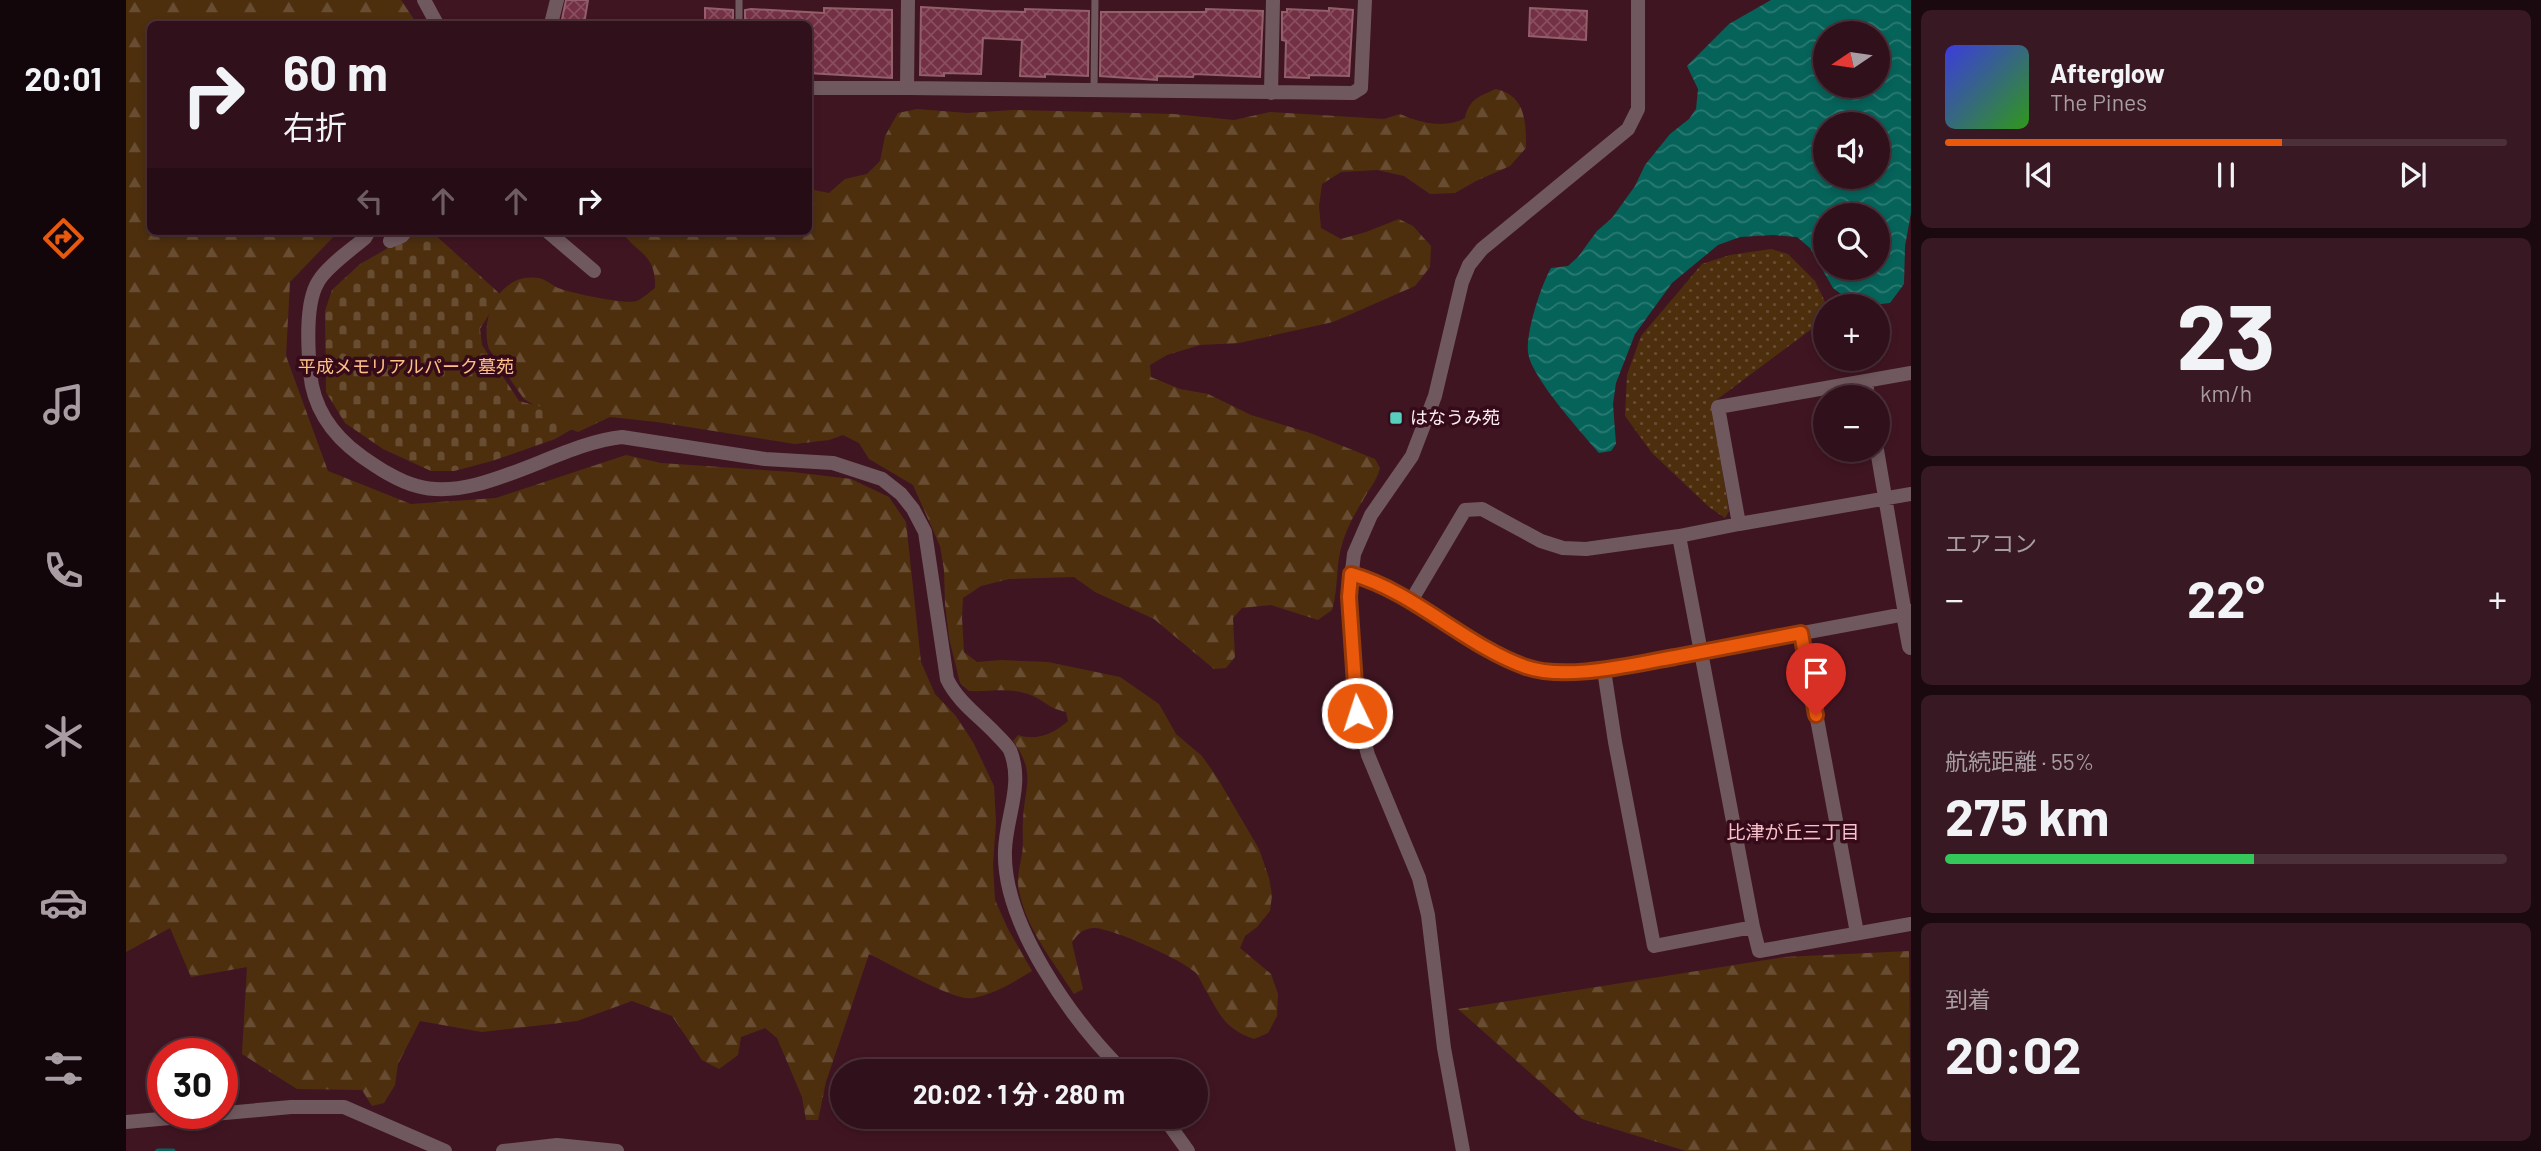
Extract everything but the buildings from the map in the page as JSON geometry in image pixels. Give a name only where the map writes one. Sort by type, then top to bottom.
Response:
[{"type":"street","points":[[424,0],[435,21]]},
{"type":"street","points":[[552,21],[557,0]]},
{"type":"street","points":[[907,88],[908,0]]},
{"type":"street","points":[[1271,93],[1273,0]]},
{"type":"street","points":[[812,88],[1353,93],[1361,88],[1365,0]]},
{"type":"street","points":[[1463,1151],[1444,1048],[1428,915],[1419,878],[1368,755],[1357,713],[1349,597],[1354,554],[1371,515],[1412,456],[1435,396],[1462,282],[1469,265],[1482,248],[1628,129],[1639,109],[1638,0]]},
{"type":"street","points":[[367,235],[318,281],[310,306],[310,374],[321,413],[333,433],[373,464],[417,487],[452,488],[501,476],[578,446],[622,437],[765,459],[833,463],[881,479],[901,494],[913,509],[925,532],[947,679],[953,692],[1009,749],[1016,780],[1005,848],[1006,875],[1013,904],[1028,939],[1055,985],[1098,1046],[1111,1059]]},
{"type":"street","points":[[390,241],[403,235]]},
{"type":"street","points":[[552,235],[594,271]]},
{"type":"street","points":[[1739,524],[1718,407],[1911,373]]},
{"type":"street","points":[[1879,462],[1908,613],[1911,646]]},
{"type":"street","points":[[1411,601],[1465,510],[1482,509],[1541,541],[1563,548],[1586,549],[1679,536],[1911,494]]},
{"type":"street","points":[[1679,536],[1759,951],[1911,924]]},
{"type":"street","points":[[1351,574],[1363,577],[1411,601],[1465,636],[1527,668],[1562,672],[1604,670],[1908,613]]},
{"type":"street","points":[[1801,633],[1857,933]]},
{"type":"street","points":[[1604,670],[1654,946],[1753,927]]},
{"type":"street","points":[[126,1122],[291,1107],[344,1107],[445,1151]]},
{"type":"street","points":[[1172,1129],[1188,1151]]},
{"type":"street","points":[[502,1151],[558,1145],[617,1151]]},
{"type":"lane","points":[[738,21],[739,0]]},
{"type":"lane","points":[[1094,91],[1095,0]]},
{"type":"green space","points":[[126,0],[401,0],[415,21],[147,21],[147,235],[335,235],[290,282],[286,356],[328,471],[411,504],[496,498],[626,455],[661,463],[793,472],[851,479],[889,497],[906,522],[921,662],[935,694],[955,715],[973,742],[994,786],[995,900],[1032,971],[989,994],[964,998],[937,988],[869,954],[834,1059],[830,1059],[830,1070],[818,1120],[806,1120],[802,1097],[777,1038],[765,1028],[741,1037],[738,1055],[719,1069],[702,1060],[672,1016],[632,1001],[577,1021],[482,1032],[420,1021],[398,1064],[395,1085],[384,1103],[372,1106],[362,1090],[297,1089],[242,1054],[247,967],[191,977],[170,928],[126,952]]},
{"type":"green space","points":[[1496,89],[1506,92],[1519,104],[1522,111],[1526,148],[1510,166],[1455,193],[1430,194],[1404,176],[1377,170],[1341,172],[1322,184],[1319,206],[1321,228],[1341,239],[1399,219],[1413,226],[1431,246],[1430,267],[1415,286],[1333,322],[1239,343],[1200,345],[1167,355],[1150,365],[1151,377],[1180,389],[1208,394],[1251,415],[1310,433],[1375,459],[1380,468],[1379,473],[1351,521],[1341,550],[1332,610],[1318,620],[1271,605],[1242,608],[1233,618],[1235,657],[1226,668],[1214,669],[1154,619],[1095,592],[1074,577],[1009,579],[981,586],[963,598],[964,652],[977,662],[1048,662],[1120,677],[1159,704],[1176,734],[1202,756],[1218,779],[1259,849],[1272,895],[1270,911],[1257,927],[1245,936],[1240,948],[1271,974],[1278,994],[1277,1016],[1268,1033],[1254,1039],[1237,1031],[1225,1021],[1196,973],[1146,945],[1102,929],[1093,928],[1081,932],[1072,943],[1083,989],[1074,994],[1042,945],[1028,919],[1018,886],[1023,850],[1027,772],[1013,741],[1018,735],[1038,737],[1057,730],[1068,721],[1066,712],[1023,693],[1008,690],[969,691],[960,683],[949,638],[940,546],[913,485],[869,459],[859,443],[843,435],[829,440],[795,444],[610,417],[578,432],[565,427],[524,399],[489,349],[487,324],[490,311],[503,290],[513,282],[538,278],[574,293],[631,302],[639,300],[655,288],[655,276],[649,261],[624,235],[812,235],[812,190],[829,193],[845,179],[867,174],[880,161],[885,136],[898,113],[917,109],[967,113],[1013,110],[1174,114],[1234,120],[1270,112],[1384,119],[1400,114],[1415,120],[1441,124],[1465,118],[1469,106],[1480,96]]},
{"type":"green space","name":"平成メモリアルパーク墓苑","points":[[403,235],[435,235],[501,295],[480,329],[482,345],[519,401],[554,410],[574,428],[555,439],[492,461],[454,471],[431,471],[383,449],[345,423],[326,392],[325,311],[332,290],[360,264],[385,250]]},
{"type":"green space","points":[[1771,249],[1788,254],[1815,281],[1821,294],[1813,294],[1813,328],[1711,404],[1729,511],[1725,518],[1709,507],[1652,453],[1625,416],[1627,375],[1641,336],[1702,264],[1730,255]]},
{"type":"green space","points":[[1909,951],[1911,1151],[1686,1151],[1582,1119],[1458,1009],[1784,957]]},
{"type":"water","points":[[1771,0],[1911,0],[1911,213],[1905,246],[1904,284],[1890,303],[1890,294],[1841,294],[1828,280],[1890,280],[1890,203],[1813,203],[1813,253],[1797,237],[1740,237],[1718,245],[1672,283],[1635,334],[1616,383],[1613,404],[1616,444],[1611,451],[1599,453],[1558,404],[1538,375],[1528,352],[1529,333],[1543,285],[1551,268],[1568,266],[1578,257],[1597,231],[1612,218],[1635,186],[1645,165],[1670,134],[1689,119],[1696,109],[1698,89],[1687,66],[1729,24]]},
{"type":"waterway","points":[[158,1151],[173,1151]]},
{"type":"place","name":"はなうみ苑","points":[[1396,418]]},
{"type":"district","name":"比津が丘三丁目","points":[[1793,832]]},
{"type":"route","points":[[1357,713],[1349,597],[1351,574],[1363,577],[1411,601],[1465,636],[1527,668],[1562,672],[1604,670],[1801,633],[1816,715]]}]
